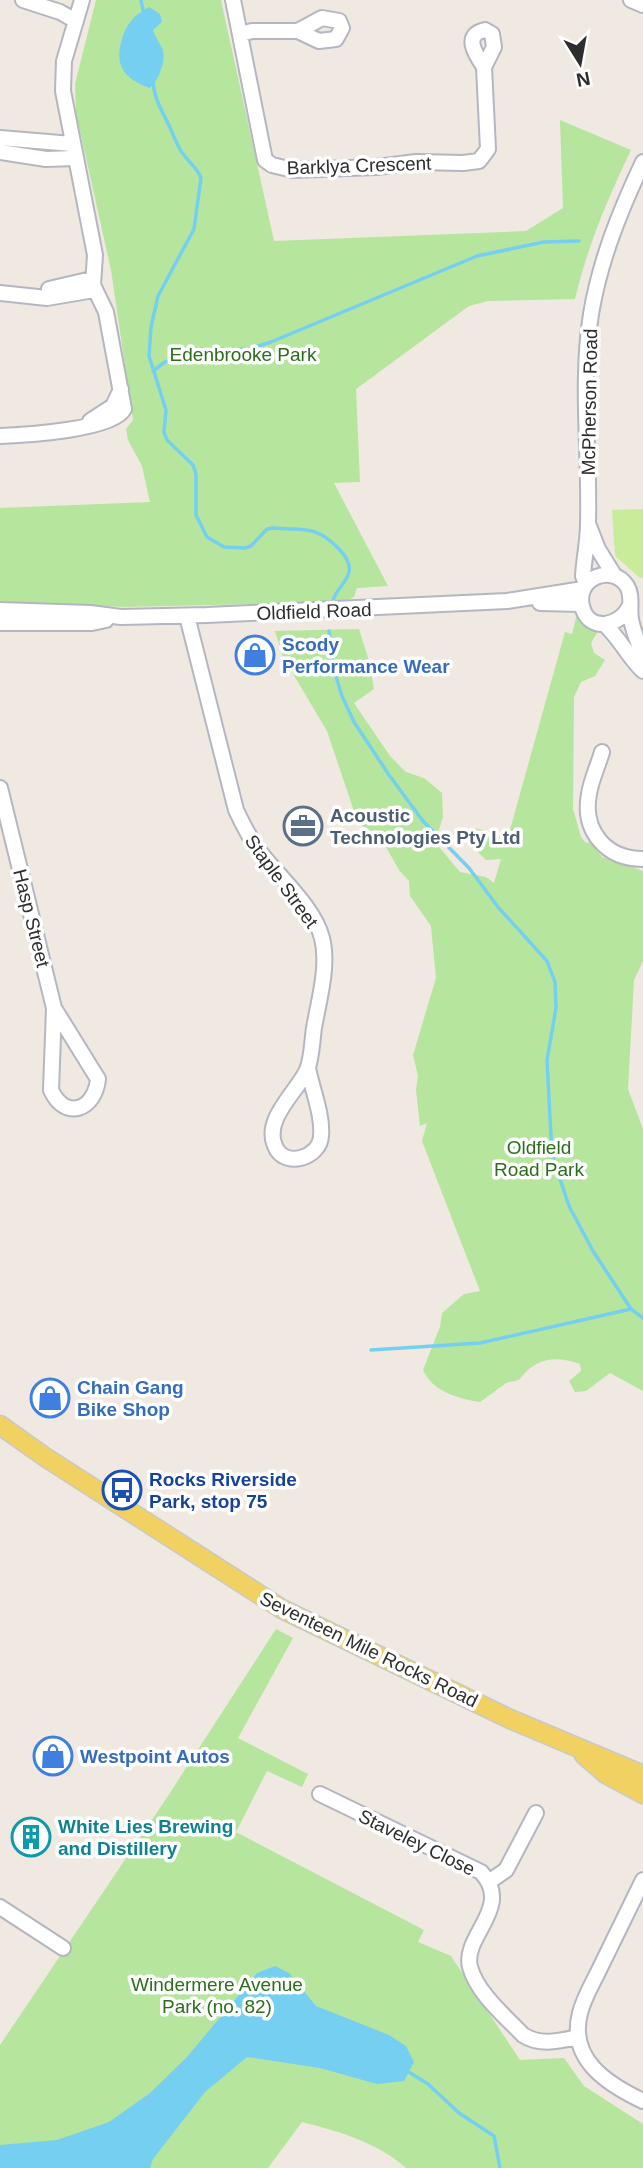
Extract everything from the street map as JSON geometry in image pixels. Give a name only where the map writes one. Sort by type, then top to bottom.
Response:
[{"type":"main road","name":"Seventeen Mile Rocks Road","points":[[0,1424],[45,1457],[282,1609],[510,1719],[643,1775]]},
{"type":"main road","name":"Seventeen Mile Rocks Road","points":[[571,1744],[606,1774],[643,1794]]},
{"type":"street","points":[[23,0],[60,12],[76,21]]},
{"type":"street","points":[[0,436],[41,434],[112,420],[121,415],[125,405],[106,312],[93,284],[95,255],[63,91],[62,72],[82,0]]},
{"type":"street","name":"Barklya Crescent","points":[[233,0],[265,160],[272,165],[293,170],[479,161],[488,149],[484,67]]},
{"type":"street","points":[[631,0],[643,5]]},
{"type":"street","points":[[241,34],[252,31],[298,31]]},
{"type":"street","points":[[0,138],[74,151]]},
{"type":"street","points":[[0,152],[46,159],[74,151]]},
{"type":"street","name":"McPherson Road","points":[[584,586],[583,568],[588,524],[587,349],[592,313],[608,241],[643,162]]},
{"type":"street","points":[[6,294],[51,298],[93,284]]},
{"type":"street","points":[[588,524],[598,549],[614,575],[626,584],[631,598],[634,632],[643,655]]},
{"type":"street","points":[[614,575],[598,575],[584,586],[581,604],[589,618],[613,631],[631,660],[643,671]]},
{"type":"street","name":"Oldfield Road","points":[[507,601],[584,586]]},
{"type":"street","name":"Oldfield Road","points":[[0,610],[90,613],[121,617],[507,601],[581,604]]},
{"type":"street","points":[[604,624],[621,619],[630,605]]},
{"type":"street","name":"Staple Street","points":[[187,616],[236,810],[246,832],[312,915],[322,937],[323,978],[307,1068],[279,1113],[273,1133],[275,1147],[282,1155],[294,1159],[305,1158],[320,1144],[322,1133],[307,1068]]},
{"type":"street","name":"Oldfield Road","points":[[0,623],[92,623],[121,617]]},
{"type":"street","points":[[602,752],[589,792],[589,824],[597,839],[608,850],[619,855],[643,859]]},
{"type":"street","name":"Hasp Street","points":[[0,788],[54,1008],[51,1090],[56,1102],[65,1107],[76,1108],[90,1102],[97,1091],[98,1079],[54,1008]]},
{"type":"street","points":[[612,1762],[629,1778],[643,1784]]},
{"type":"street","name":"Staveley Close","points":[[320,1794],[481,1872],[490,1881],[492,1906],[471,1951],[469,1964],[476,1981],[528,2039],[543,2042],[578,2037]]},
{"type":"street","points":[[490,1881],[506,1870],[536,1813]]},
{"type":"street","points":[[643,1880],[584,2002],[578,2037],[585,2057],[598,2075],[643,2101]]},
{"type":"street","points":[[0,1906],[62,1948]]},
{"type":"green space","name":"Edenbrooke Park","points":[[96,0],[221,0],[274,241],[526,231],[563,208],[560,120],[631,150],[599,223],[575,299],[488,301],[469,306],[356,389],[360,482],[334,483],[388,586],[357,588],[354,597],[344,602],[126,607],[0,602],[0,508],[150,502],[142,466],[128,440],[126,429],[133,420],[111,270],[76,113],[75,84]]},
{"type":"green space","points":[[643,509],[643,578],[640,578],[615,556],[612,510]]},
{"type":"green space","name":"Oldfield Road Park","points":[[577,614],[601,626],[591,643],[594,653],[605,660],[595,676],[581,682],[574,697],[573,809],[581,837],[586,843],[591,842],[602,857],[643,871],[643,961],[634,980],[628,1089],[643,1129],[643,1391],[610,1373],[586,1391],[575,1392],[569,1381],[581,1371],[580,1364],[554,1359],[532,1367],[519,1380],[506,1383],[480,1402],[454,1396],[439,1389],[423,1370],[440,1327],[442,1313],[464,1294],[480,1291],[422,1141],[427,1123],[420,1126],[416,1089],[418,1076],[413,1055],[436,978],[431,926],[410,896],[409,881],[399,870],[381,838],[358,823],[327,731],[283,657],[275,631],[359,629],[374,689],[354,703],[390,756],[406,772],[424,778],[442,793],[443,817],[435,842],[460,872],[486,877],[494,883],[501,859],[486,860],[462,837],[474,828],[508,837],[565,632],[572,634]]},
{"type":"green space","name":"Windermere Avenue Park (no. 82)","points":[[276,1629],[293,1638],[238,1738],[308,1774],[302,1787],[267,1771],[236,1832],[424,1930],[418,1942],[451,1956],[520,2060],[564,2058],[584,2086],[643,2124],[643,2168],[406,2168],[370,2145],[302,2122],[268,2168],[0,2168],[0,2045],[166,1799]]},
{"type":"water","points":[[149,7],[160,14],[162,22],[153,30],[164,55],[161,71],[150,88],[130,78],[122,68],[119,55],[127,27]]},
{"type":"water","points":[[275,1966],[289,1973],[316,2006],[389,2035],[406,2046],[414,2062],[404,2081],[377,2084],[320,2068],[247,2057],[205,2092],[153,2159],[150,2168],[0,2168],[0,2145],[57,2140],[109,2122],[150,2093],[187,2057],[257,1973]]},
{"type":"waterway","points":[[141,0],[144,15]]},
{"type":"waterway","points":[[153,82],[157,101],[178,146],[201,178],[194,229],[158,296],[151,327],[149,356],[166,410],[164,432],[167,440],[193,465],[196,474],[196,515],[207,537],[224,547],[245,548],[251,546],[267,529],[308,530],[322,535],[340,550],[349,565],[348,576],[333,601]]},
{"type":"waterway","points":[[153,371],[165,362],[195,349],[249,349],[271,342],[477,256],[544,242],[579,241]]},
{"type":"waterway","points":[[329,631],[333,667],[342,696],[354,722],[389,775],[423,821],[469,868],[498,907],[547,961],[555,982],[556,1008],[547,1060],[552,1155],[569,1206],[593,1251],[631,1309],[643,1318]]},
{"type":"waterway","points":[[371,1350],[480,1343],[631,1309]]},
{"type":"waterway","points":[[407,2071],[428,2084],[459,2113],[494,2136],[500,2168]]},
{"type":"place","name":"Scody Performance Wear","points":[[255,655]]},
{"type":"place","name":"Acoustic Technologies Pty Ltd","points":[[303,826]]},
{"type":"place","name":"Chain Gang Bike Shop","points":[[50,1398]]},
{"type":"place","name":"Rocks Riverside Park, stop 75","points":[[122,1490]]},
{"type":"place","name":"Westpoint Autos","points":[[53,1756]]},
{"type":"place","name":"White Lies Brewing and Distillery","points":[[31,1837]]}]
